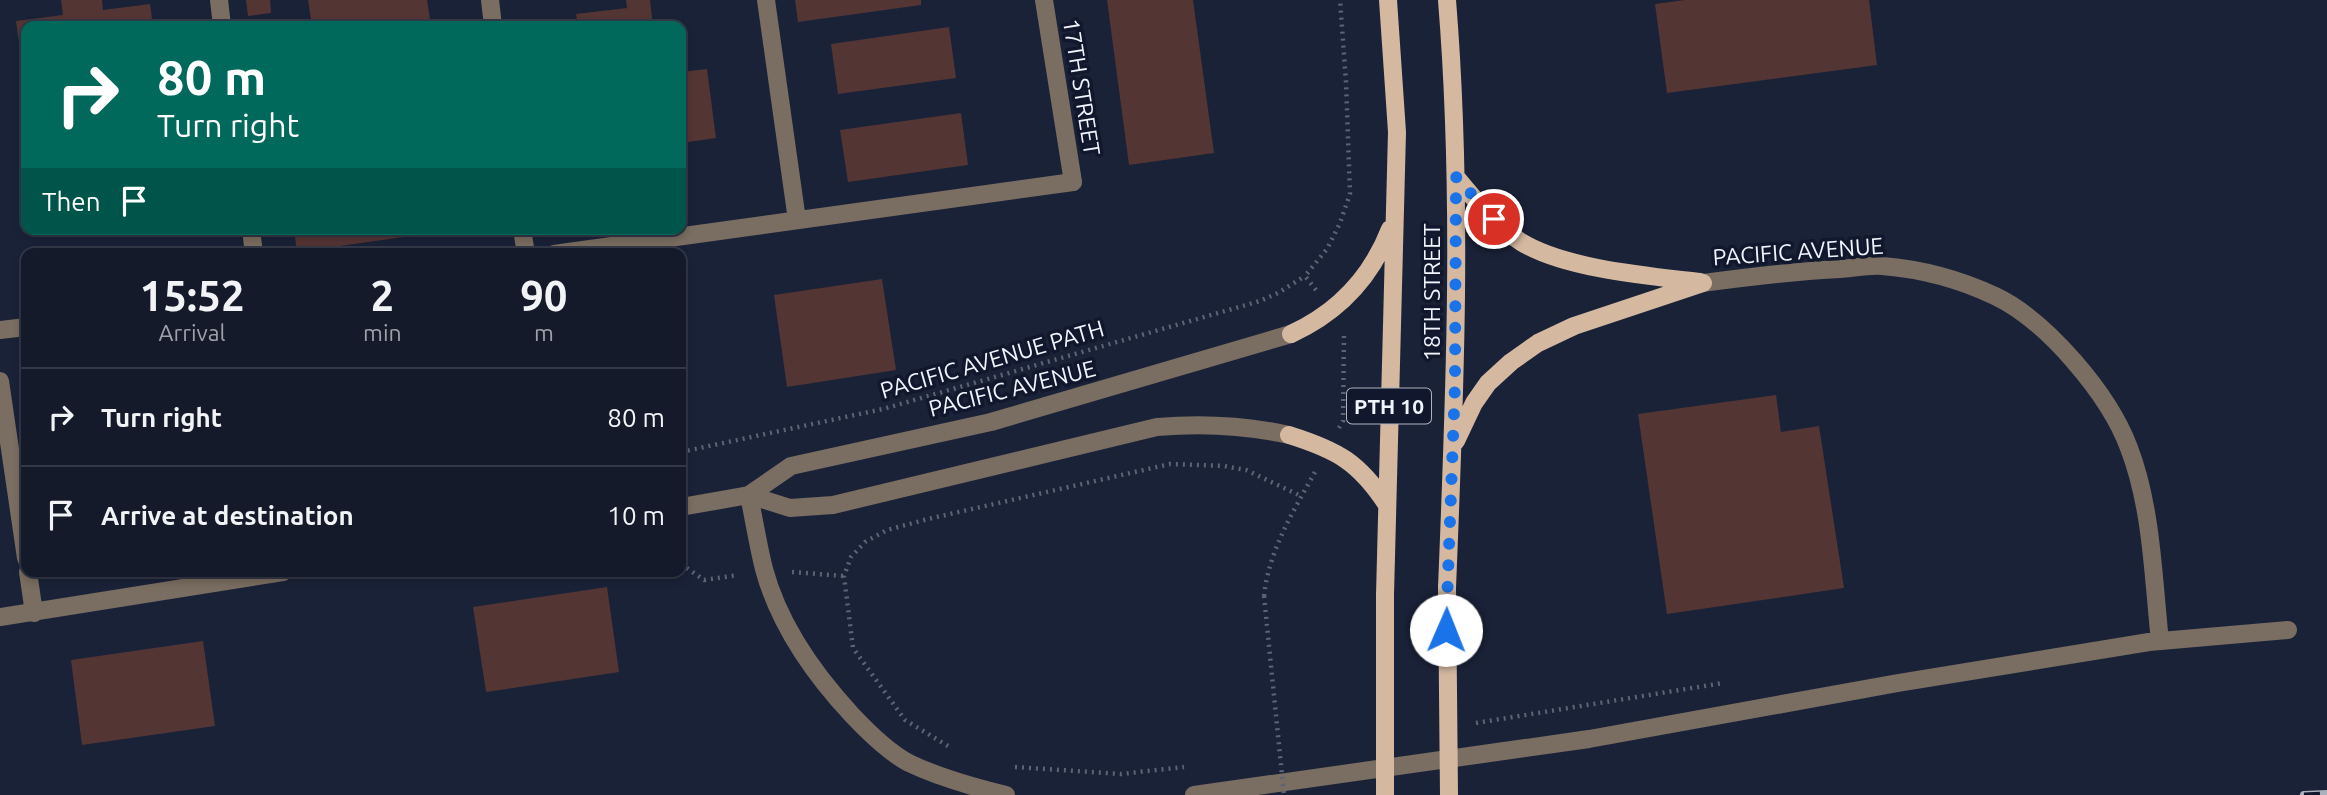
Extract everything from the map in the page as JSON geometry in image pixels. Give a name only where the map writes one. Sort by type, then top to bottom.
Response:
[{"type":"main road","name":"18TH STREET","points":[[1385,795],[1385,595],[1396,132],[1388,0]]},
{"type":"main road","name":"18TH STREET","points":[[1447,0],[1456,115],[1453,447],[1447,588],[1449,795]]},
{"type":"main road","points":[[1456,177],[1497,223],[1524,244],[1552,255],[1604,269],[1703,283]]},
{"type":"main road","points":[[1291,334],[1312,324],[1356,288],[1381,251],[1395,216]]},
{"type":"main road","points":[[1453,447],[1474,403],[1489,383],[1511,362],[1538,343],[1574,326],[1703,283]]},
{"type":"main road","points":[[1289,435],[1328,448],[1362,470],[1387,505]]},
{"type":"street","points":[[219,0],[221,21]]},
{"type":"street","points":[[490,0],[492,21]]},
{"type":"street","points":[[597,248],[797,220],[766,0]]},
{"type":"street","name":"17TH STREET","points":[[797,220],[1073,182],[1044,0]]},
{"type":"street","name":"PACIFIC AVENUE","points":[[1703,283],[1817,270],[1881,266],[1936,275],[1996,296],[2034,322],[2077,364],[2105,401],[2129,446],[2142,491],[2160,640]]},
{"type":"street","points":[[0,330],[21,328]]},
{"type":"street","name":"PACIFIC AVENUE","points":[[686,506],[749,495],[791,466],[991,422],[1291,334]]},
{"type":"street","points":[[0,381],[21,524]]},
{"type":"street","name":"PACIFIC AVENUE","points":[[749,495],[790,508],[833,505],[1157,428],[1198,424],[1264,429],[1289,435]]},
{"type":"street","points":[[749,495],[765,571],[777,606],[811,668],[833,695],[881,743],[907,762],[973,787],[1006,795]]},
{"type":"street","points":[[29,577],[34,613]]},
{"type":"street","points":[[0,617],[253,577]]},
{"type":"street","points":[[1194,795],[1588,739],[2160,640],[2288,630]]},
{"type":"path","name":"PACIFIC AVENUE PATH","points":[[686,451],[883,409],[1260,301],[1305,276]]},
{"type":"path","points":[[844,576],[851,557],[865,542],[887,530],[1170,464],[1224,466],[1246,470],[1301,496]]},
{"type":"path","points":[[1264,596],[1284,795]]},
{"type":"building","points":[[61,0],[102,0],[103,10],[150,4],[152,21],[21,21],[21,57],[16,21],[63,15]]},
{"type":"building","points":[[246,0],[270,0],[271,13],[248,16]]},
{"type":"building","points":[[308,0],[427,0],[430,21],[311,21]]},
{"type":"building","points":[[626,0],[650,0],[652,21],[577,21],[576,14],[627,8]]},
{"type":"building","points":[[795,0],[921,0],[921,5],[798,22]]},
{"type":"building","points":[[1107,0],[1193,0],[1214,153],[1129,165]]},
{"type":"building","points":[[1685,0],[1869,0],[1877,65],[1667,93],[1655,4]]},
{"type":"building","points":[[949,27],[956,78],[838,94],[831,44]]},
{"type":"building","points":[[707,69],[716,138],[686,142],[686,71]]},
{"type":"building","points":[[961,113],[968,165],[848,182],[840,130]]},
{"type":"building","points":[[295,235],[418,235],[325,248],[296,248]]},
{"type":"building","points":[[882,279],[896,370],[787,387],[774,295]]},
{"type":"building","points":[[1776,395],[1781,432],[1819,426],[1844,588],[1667,614],[1638,414]]},
{"type":"building","points":[[607,587],[619,672],[486,692],[473,607]]},
{"type":"building","points":[[203,641],[215,726],[82,745],[71,660]]},
{"type":"railway","points":[[2304,795],[2327,794]]},
{"type":"route","points":[[1446,630],[1455,384],[1456,177],[1494,219]]}]
